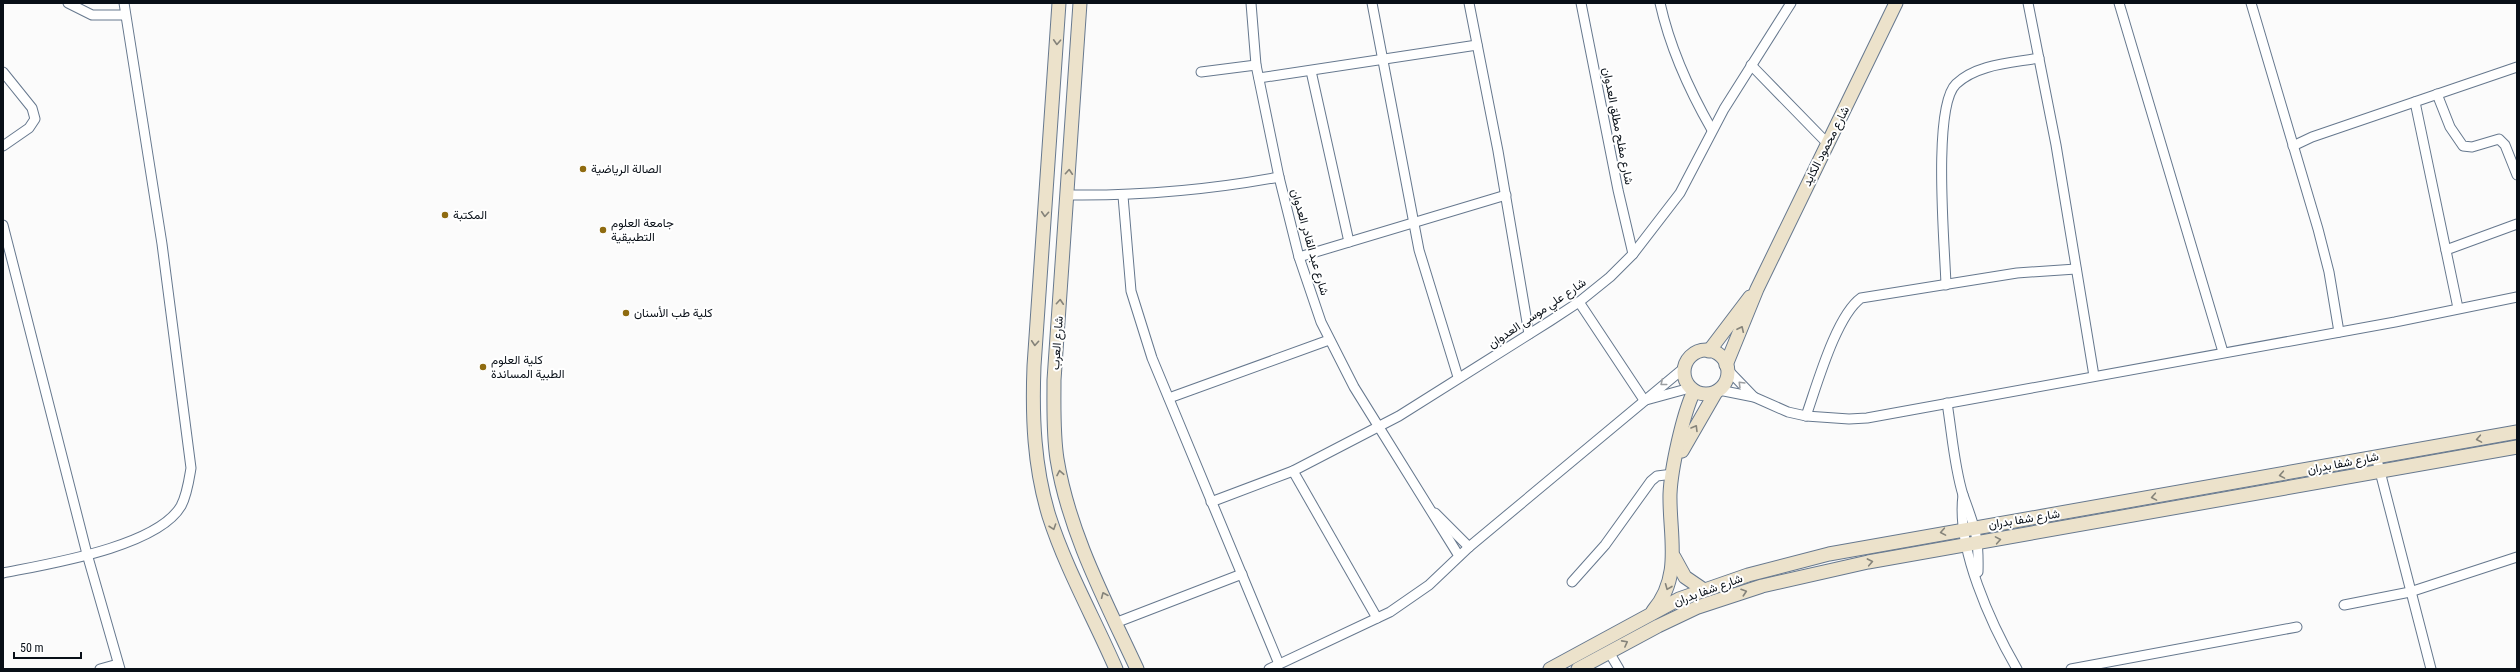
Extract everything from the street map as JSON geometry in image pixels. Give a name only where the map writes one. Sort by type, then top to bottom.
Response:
[{"type":"main road","name":"شارع العرب","points":[[1059,3],[1032,409],[1036,453],[1042,490],[1056,537],[1116,669]]},
{"type":"main road","name":"شارع العرب","points":[[1080,3],[1054,380],[1054,424],[1057,458],[1075,530],[1115,623],[1137,669]]},
{"type":"main road","name":"شارع محمود الكايد","points":[[1727,368],[1756,289],[1896,3]]},
{"type":"main road","name":"شارع محمود الكايد","points":[[1709,350],[1756,289]]},
{"type":"main road","points":[[1674,468],[1717,391],[1726,382],[1727,368],[1719,355],[1709,350],[1698,352],[1689,358],[1684,368],[1685,378],[1692,389],[1704,394],[1717,391]]},
{"type":"main road","points":[[1650,613],[1668,587],[1673,556],[1670,501],[1674,468],[1692,389]]},
{"type":"main road","name":"شارع شفا بدران","points":[[1550,669],[1650,613],[1704,590],[1748,575],[1829,554],[1969,528],[2205,489],[2376,456],[2517,432]]},
{"type":"main road","name":"شارع شفا بدران","points":[[1578,669],[1685,612],[1762,586],[1868,562],[1973,545],[2379,470],[2517,447]]},
{"type":"main road","points":[[1673,556],[1684,576],[1704,590]]},
{"type":"street","points":[[68,3],[92,15],[125,15]]},
{"type":"street","points":[[3,573],[87,554],[139,538],[172,517],[181,506],[191,468],[162,244],[124,3]]},
{"type":"street","name":"شارع عبد القادر العدوان","points":[[1251,3],[1256,65],[1279,177],[1299,257],[1329,340],[1379,427],[1459,556]]},
{"type":"street","points":[[1372,3],[1423,264],[1458,378]]},
{"type":"street","points":[[1469,3],[1506,195],[1530,334]]},
{"type":"street","name":"شارع مفلح مطلق العدوان","points":[[1581,3],[1633,254]]},
{"type":"street","points":[[1660,3],[1682,71],[1712,130]]},
{"type":"street","name":"شارع علي موسى العدوان","points":[[1211,502],[1292,471],[1379,427],[1579,302],[1633,254],[1680,193],[1712,130],[1751,65],[1791,3]]},
{"type":"street","points":[[2028,3],[2036,32],[2039,58],[2056,145],[2094,376]]},
{"type":"street","points":[[2119,3],[2223,352]]},
{"type":"street","points":[[2251,3],[2329,272],[2339,332]]},
{"type":"street","points":[[1259,78],[1477,46]]},
{"type":"street","points":[[1946,285],[1940,150],[1954,85],[1972,73],[2039,58]]},
{"type":"street","points":[[1201,72],[1256,65]]},
{"type":"street","points":[[1751,65],[1828,144]]},
{"type":"street","points":[[2293,146],[2312,136],[2517,67]]},
{"type":"street","points":[[1311,71],[1349,242]]},
{"type":"street","points":[[3,72],[32,108],[35,119],[29,128],[3,146]]},
{"type":"street","points":[[2437,94],[2450,127],[2463,146],[2472,147],[2498,139],[2505,145],[2517,175]]},
{"type":"street","points":[[2415,102],[2458,308]]},
{"type":"street","points":[[1067,195],[1123,196],[1239,185],[1279,177]]},
{"type":"street","points":[[1299,257],[1506,195]]},
{"type":"street","points":[[1123,196],[1131,291],[1152,358],[1279,664]]},
{"type":"street","points":[[2446,250],[2517,224]]},
{"type":"street","points":[[3,225],[87,554],[119,666],[100,669]]},
{"type":"street","points":[[1806,416],[1835,337],[1855,302],[1872,294],[1946,285],[2017,273],[2076,270]]},
{"type":"street","points":[[1717,391],[1754,397],[1788,412],[1806,416],[1849,419],[1947,403],[2339,332],[2517,297]]},
{"type":"street","points":[[1579,302],[1644,400]]},
{"type":"street","points":[[1169,398],[1329,340]]},
{"type":"street","points":[[1268,669],[1377,618],[1429,585],[1469,547],[1684,368]]},
{"type":"street","points":[[1727,368],[1754,397]]},
{"type":"street","points":[[1644,400],[1692,389]]},
{"type":"street","points":[[1947,403],[1978,580],[1988,612],[2017,669]]},
{"type":"street","points":[[2376,456],[2431,669]]},
{"type":"street","points":[[1572,582],[1605,545],[1651,481],[1674,468]]},
{"type":"street","points":[[1292,471],[1377,618]]},
{"type":"street","name":"شارع عبد القادر العدوان","points":[[1429,508],[1469,547]]},
{"type":"street","points":[[2344,605],[2410,592],[2517,557]]},
{"type":"street","points":[[1115,623],[1242,574]]},
{"type":"street","points":[[2071,669],[2298,626]]},
{"type":"street","points":[[1609,652],[1619,669]]},
{"type":"place","name":"الصالة الرياضية","points":[[583,169]]},
{"type":"place","name":"المكتبة","points":[[445,215]]},
{"type":"place","name":"جامعة العلوم التطبيقية","points":[[603,230]]},
{"type":"place","name":"كلية طب الأسنان","points":[[626,313]]},
{"type":"place","name":"كلية العلوم الطبية المساندة","points":[[483,367]]}]
